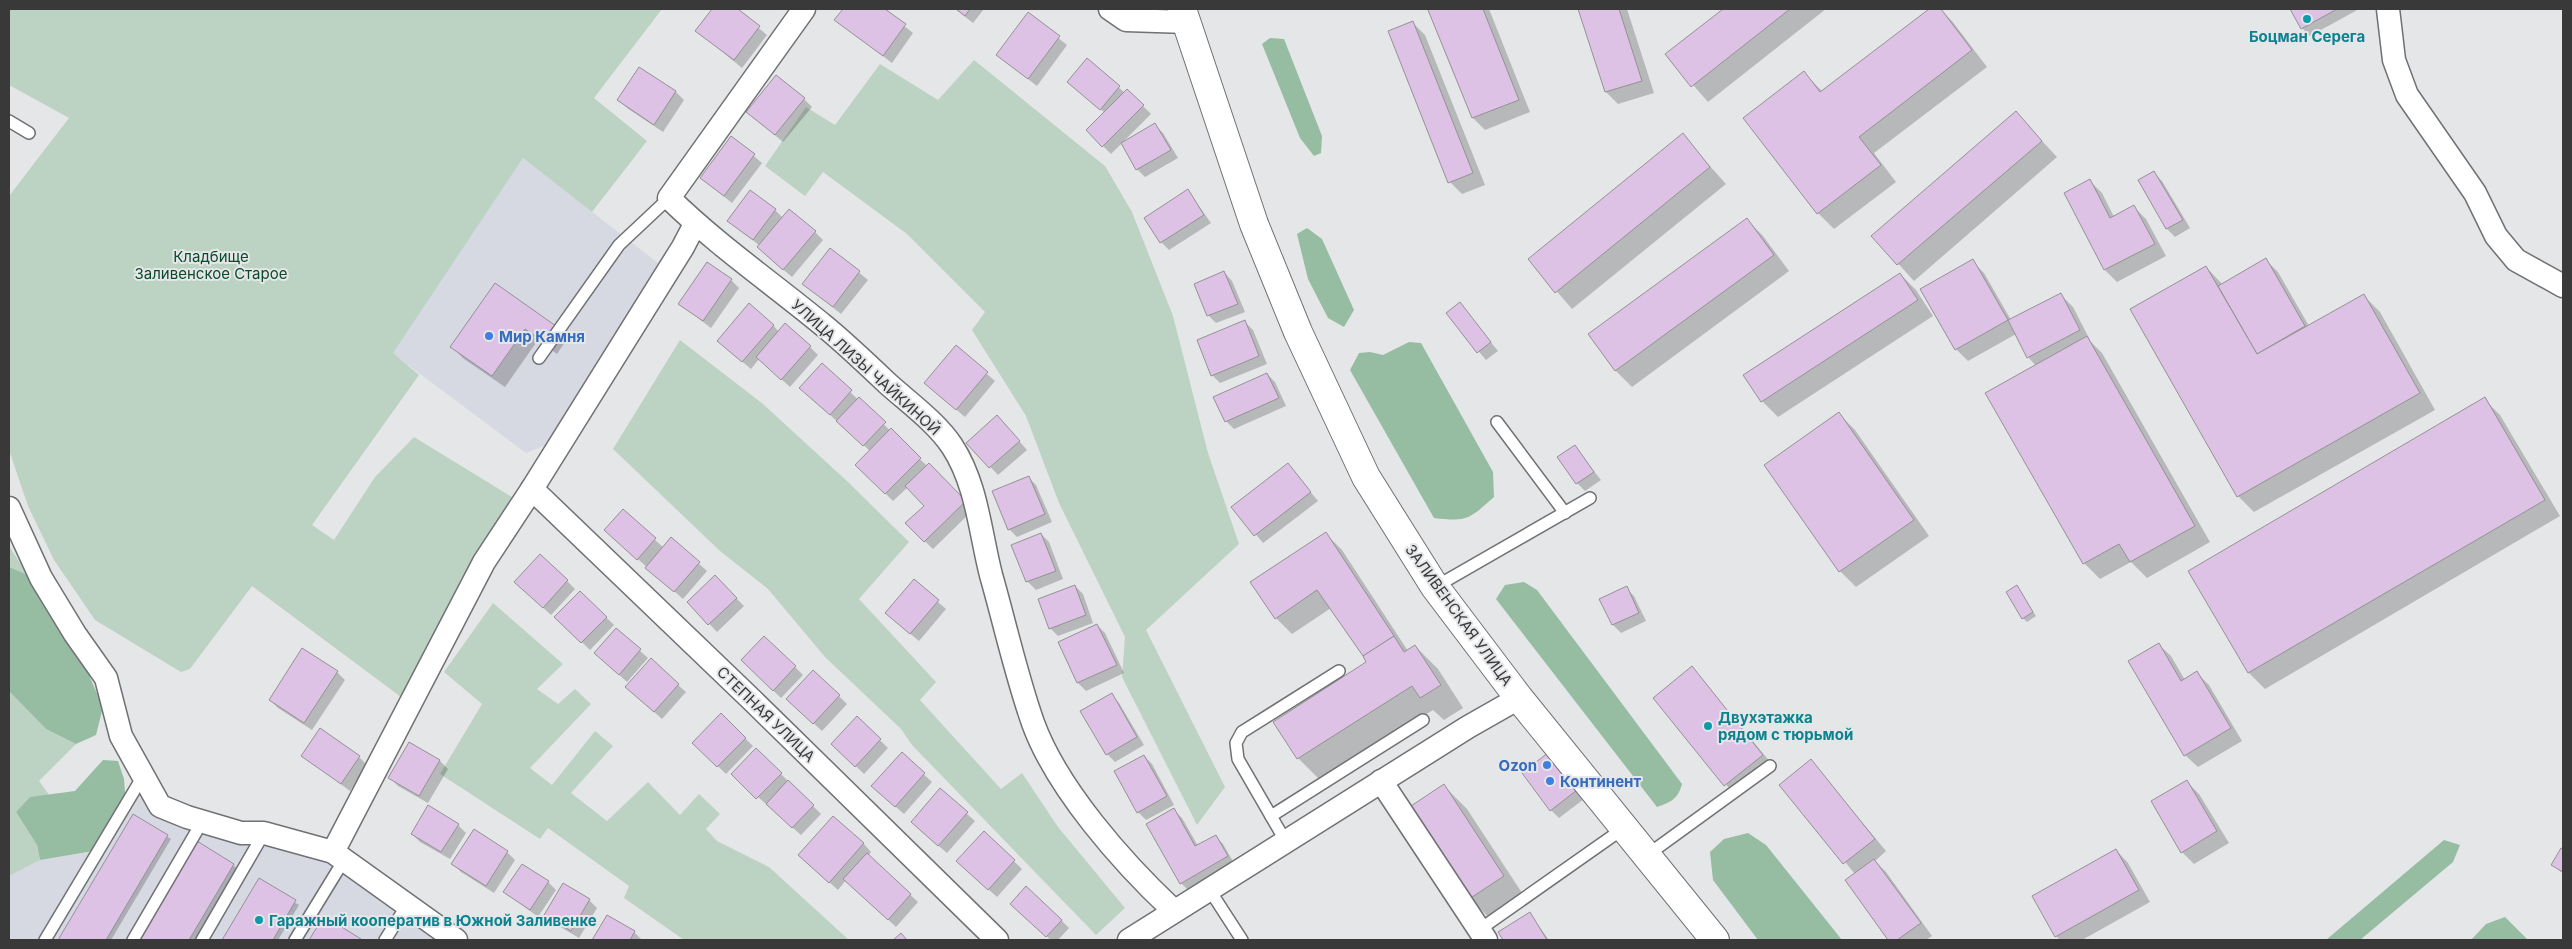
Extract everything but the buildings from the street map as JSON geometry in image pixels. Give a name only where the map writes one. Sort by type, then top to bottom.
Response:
[{"type":"street","points":[[669,198],[770,53],[804,9]]},
{"type":"street","points":[[1110,9],[1126,20],[1185,15]]},
{"type":"street","points":[[2388,9],[2394,60],[2407,96],[2475,193],[2496,236],[2516,260],[2563,286]]},
{"type":"street","name":"ЗАЛИВЕНСКАЯ УЛИЦА","points":[[1185,15],[1254,224],[1298,332],[1366,477],[1436,587],[1519,698],[1715,940]]},
{"type":"street","name":"УЛИЦА ЛИЗЫ ЧАЙКИНОЙ","points":[[669,198],[695,224],[825,326],[930,422],[951,444],[964,467],[977,511],[986,556],[1033,724],[1052,763],[1073,796],[1140,878],[1173,910]]},
{"type":"street","points":[[338,856],[484,562],[683,248],[695,224]]},
{"type":"street","name":"СТЕПНАЯ УЛИЦА","points":[[532,489],[752,700],[997,940]]},
{"type":"street","points":[[9,508],[41,578],[75,634],[106,678],[121,736],[160,806],[202,822],[241,832],[264,833],[338,856],[456,940]]},
{"type":"street","points":[[1129,940],[1173,910],[1519,698]]},
{"type":"street","points":[[1381,781],[1483,935]]},
{"type":"lane","points":[[9,121],[29,133]]},
{"type":"lane","points":[[539,358],[619,245],[669,198]]},
{"type":"lane","points":[[1497,422],[1565,513]]},
{"type":"lane","points":[[1436,587],[1590,498]]},
{"type":"lane","points":[[1286,842],[1238,759],[1236,751],[1238,737],[1242,732],[1339,671]]},
{"type":"lane","points":[[1271,816],[1423,720]]},
{"type":"lane","points":[[1646,856],[1770,766]]},
{"type":"lane","points":[[44,940],[143,776]]},
{"type":"lane","points":[[133,940],[202,822]]},
{"type":"lane","points":[[1483,935],[1624,828]]},
{"type":"lane","points":[[202,940],[264,833]]},
{"type":"lane","points":[[295,940],[338,856]]},
{"type":"lane","points":[[1209,889],[1242,940]]},
{"type":"lane","points":[[385,940],[407,905]]},
{"type":"shaded area","points":[[523,158],[663,267],[544,446],[526,453],[392,353]]},
{"type":"shaded area","points":[[143,776],[160,806],[308,845],[456,940],[9,940],[9,876],[40,860],[99,850]]},
{"type":"green space","name":"Кладбище Заливенское Старое","points":[[9,9],[662,9],[594,98],[647,141],[592,212],[523,158],[393,353],[419,375],[312,525],[334,540],[375,477],[414,437],[512,497],[461,579],[401,697],[252,586],[190,669],[181,672],[95,620],[54,560],[28,506],[9,450],[9,196],[69,118],[9,85]]},
{"type":"green space","points":[[1270,38],[1284,39],[1322,136],[1321,153],[1314,156],[1300,138],[1262,44]]},
{"type":"green space","points":[[974,60],[1105,166],[1132,212],[1173,316],[1208,453],[1239,544],[1146,630],[1225,787],[1197,825],[1122,677],[1125,637],[1059,503],[1026,416],[972,330],[985,312],[907,234],[823,172],[805,196],[765,166],[806,107],[835,125],[880,64],[938,100]]},
{"type":"green space","points":[[1307,228],[1322,239],[1354,310],[1344,327],[1328,318],[1308,279],[1297,234]]},
{"type":"green space","points":[[680,340],[763,404],[848,482],[909,542],[859,599],[936,682],[920,700],[1001,789],[1022,773],[1058,827],[1125,908],[1096,935],[912,745],[901,729],[825,657],[768,589],[720,551],[613,449]]},
{"type":"green space","points":[[1409,342],[1421,343],[1493,472],[1494,497],[1473,514],[1461,519],[1434,518],[1350,370],[1359,353],[1370,352],[1383,355]]},
{"type":"green space","points":[[9,546],[28,575],[9,567]]},
{"type":"green space","points":[[9,567],[28,575],[62,634],[88,673],[103,707],[96,735],[76,744],[46,729],[9,691]]},
{"type":"green space","points":[[1524,582],[1537,590],[1682,784],[1676,797],[1657,807],[1496,599],[1505,585]]},
{"type":"green space","points":[[493,603],[563,664],[537,689],[558,704],[575,689],[591,704],[530,768],[552,785],[595,731],[613,746],[571,793],[607,821],[648,782],[680,815],[699,794],[720,814],[706,829],[717,841],[769,867],[849,940],[684,940],[624,898],[629,886],[548,828],[540,839],[440,774],[482,704],[444,672]]},
{"type":"green space","points":[[9,691],[46,729],[76,744],[39,781],[50,796],[30,797],[16,812],[37,845],[40,860],[9,876]]},
{"type":"green space","points":[[103,760],[118,761],[124,779],[126,805],[99,850],[40,860],[37,845],[16,812],[30,797],[75,791]]},
{"type":"green space","points":[[1748,833],[1766,845],[1842,940],[1758,940],[1713,880],[1710,852],[1724,839]]},
{"type":"green space","points":[[2444,840],[2460,845],[2453,862],[2360,940],[2326,940]]},
{"type":"green space","points":[[2505,917],[2528,940],[2471,940],[2486,924]]},
{"type":"place","name":"Боцман Серега","points":[[2307,19]]},
{"type":"place","name":"Мир Камня","points":[[489,336]]},
{"type":"place","name":"Двухэтажка рядом с тюрьмой","points":[[1708,726]]},
{"type":"place","name":"Ozon","points":[[1547,765]]},
{"type":"place","name":"Континент","points":[[1550,781]]},
{"type":"place","name":"Гаражный кооператив в Южной Заливенке","points":[[259,920]]}]
